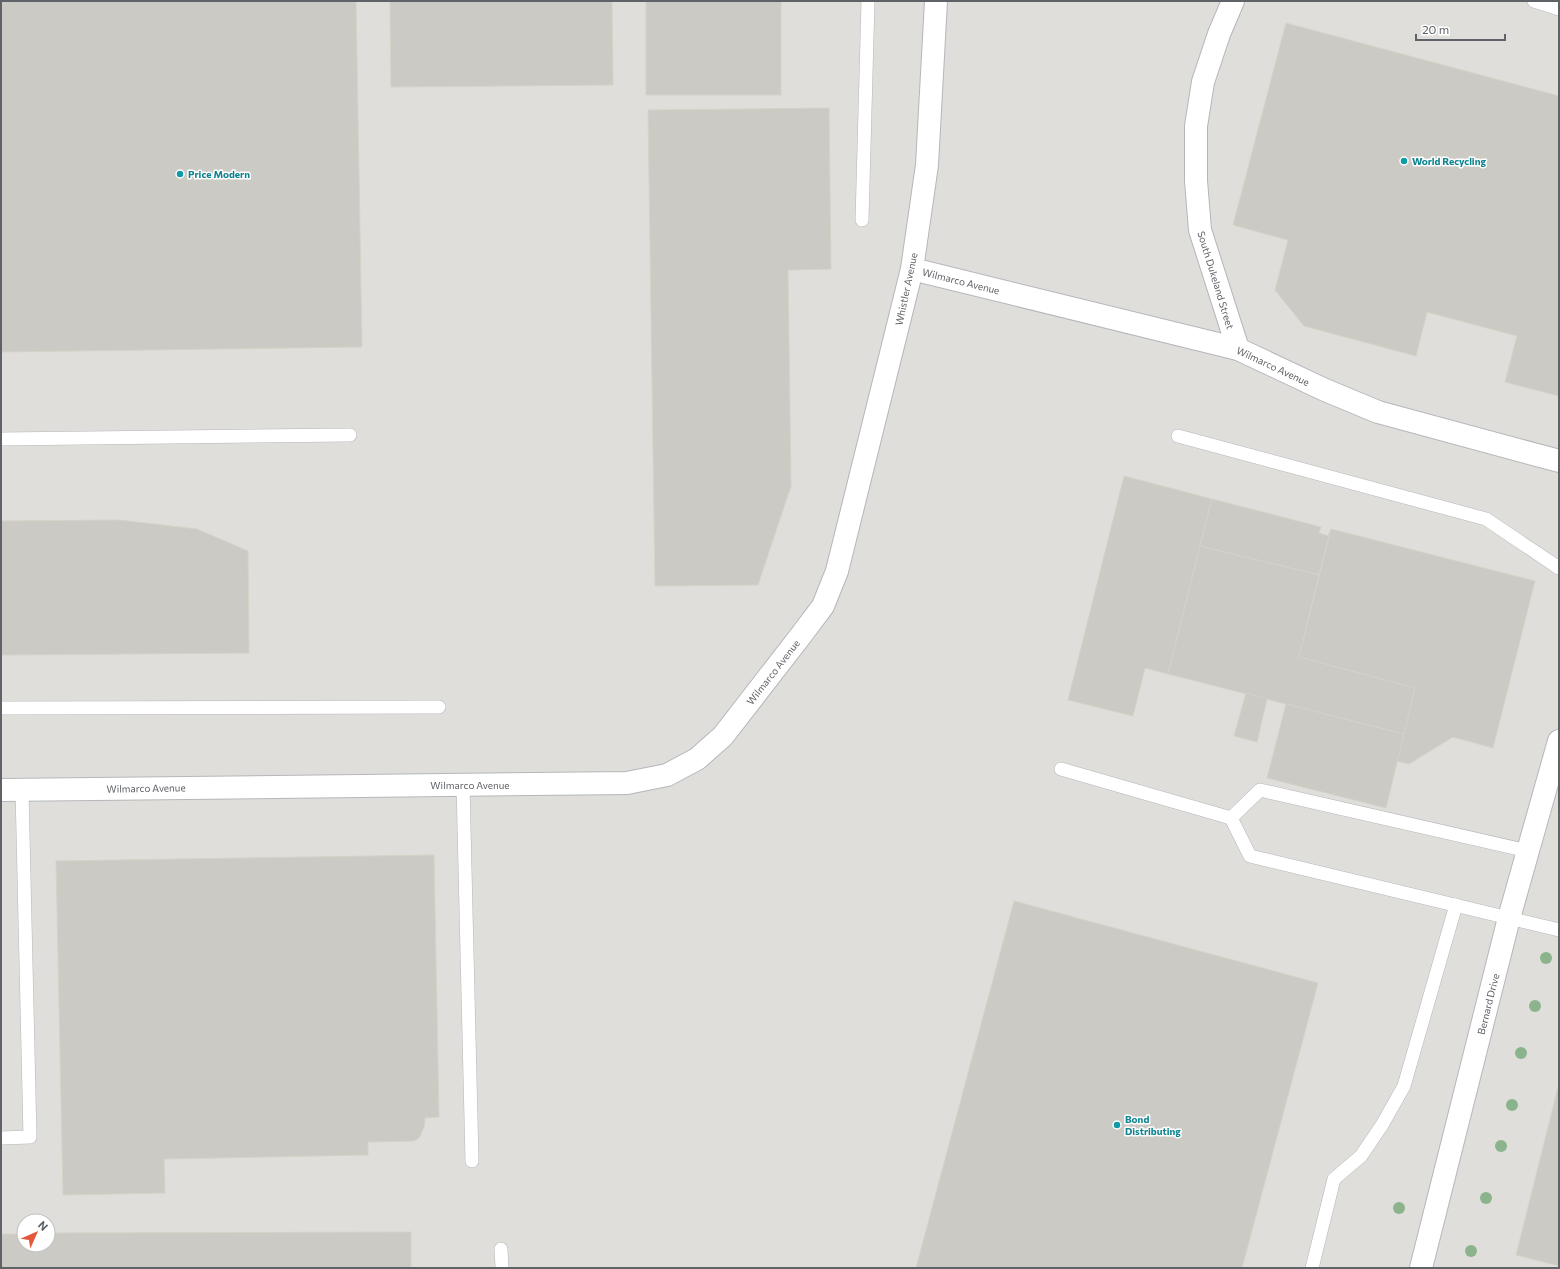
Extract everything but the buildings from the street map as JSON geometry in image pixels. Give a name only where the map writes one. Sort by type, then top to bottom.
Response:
[{"type":"street","name":"Whistler Avenue","points":[[837,571],[912,269],[927,165],[936,1]]},
{"type":"street","name":"South Dukeland Street","points":[[1232,1],[1219,34],[1204,82],[1196,126],[1196,181],[1200,230],[1238,349]]},
{"type":"street","name":"Wilmarco Avenue","points":[[912,269],[1238,349],[1326,390],[1378,412],[1559,461]]},
{"type":"street","name":"Wilmarco Avenue","points":[[8,790],[627,783],[667,775],[697,759],[723,736],[823,606],[837,571]]},
{"type":"street","name":"Bernard Drive","points":[[1421,1268],[1509,918],[1559,741]]},
{"type":"lane","points":[[862,220],[868,1]]},
{"type":"lane","points":[[1534,1],[1559,9]]},
{"type":"lane","points":[[1,439],[350,435]]},
{"type":"lane","points":[[1178,436],[1486,519],[1559,568]]},
{"type":"lane","points":[[1,708],[439,707]]},
{"type":"lane","points":[[1061,769],[1231,818],[1250,856],[1559,930]]},
{"type":"lane","points":[[1,777],[8,790],[30,1137],[1,1138]]},
{"type":"lane","points":[[463,785],[472,1161]]},
{"type":"lane","points":[[1231,818],[1260,790],[1528,852]]},
{"type":"lane","points":[[1312,1268],[1334,1179],[1361,1156],[1404,1086],[1456,905]]},
{"type":"lane","points":[[501,1249],[502,1268]]},
{"type":"shaded area","points":[[1,1],[1559,1],[1559,1268],[1,1268]]},
{"type":"place","name":"World Recycling","points":[[1404,161]]},
{"type":"place","name":"Price Modern","points":[[180,174]]},
{"type":"place","name":"Bond Distributing","points":[[1117,1125]]}]
